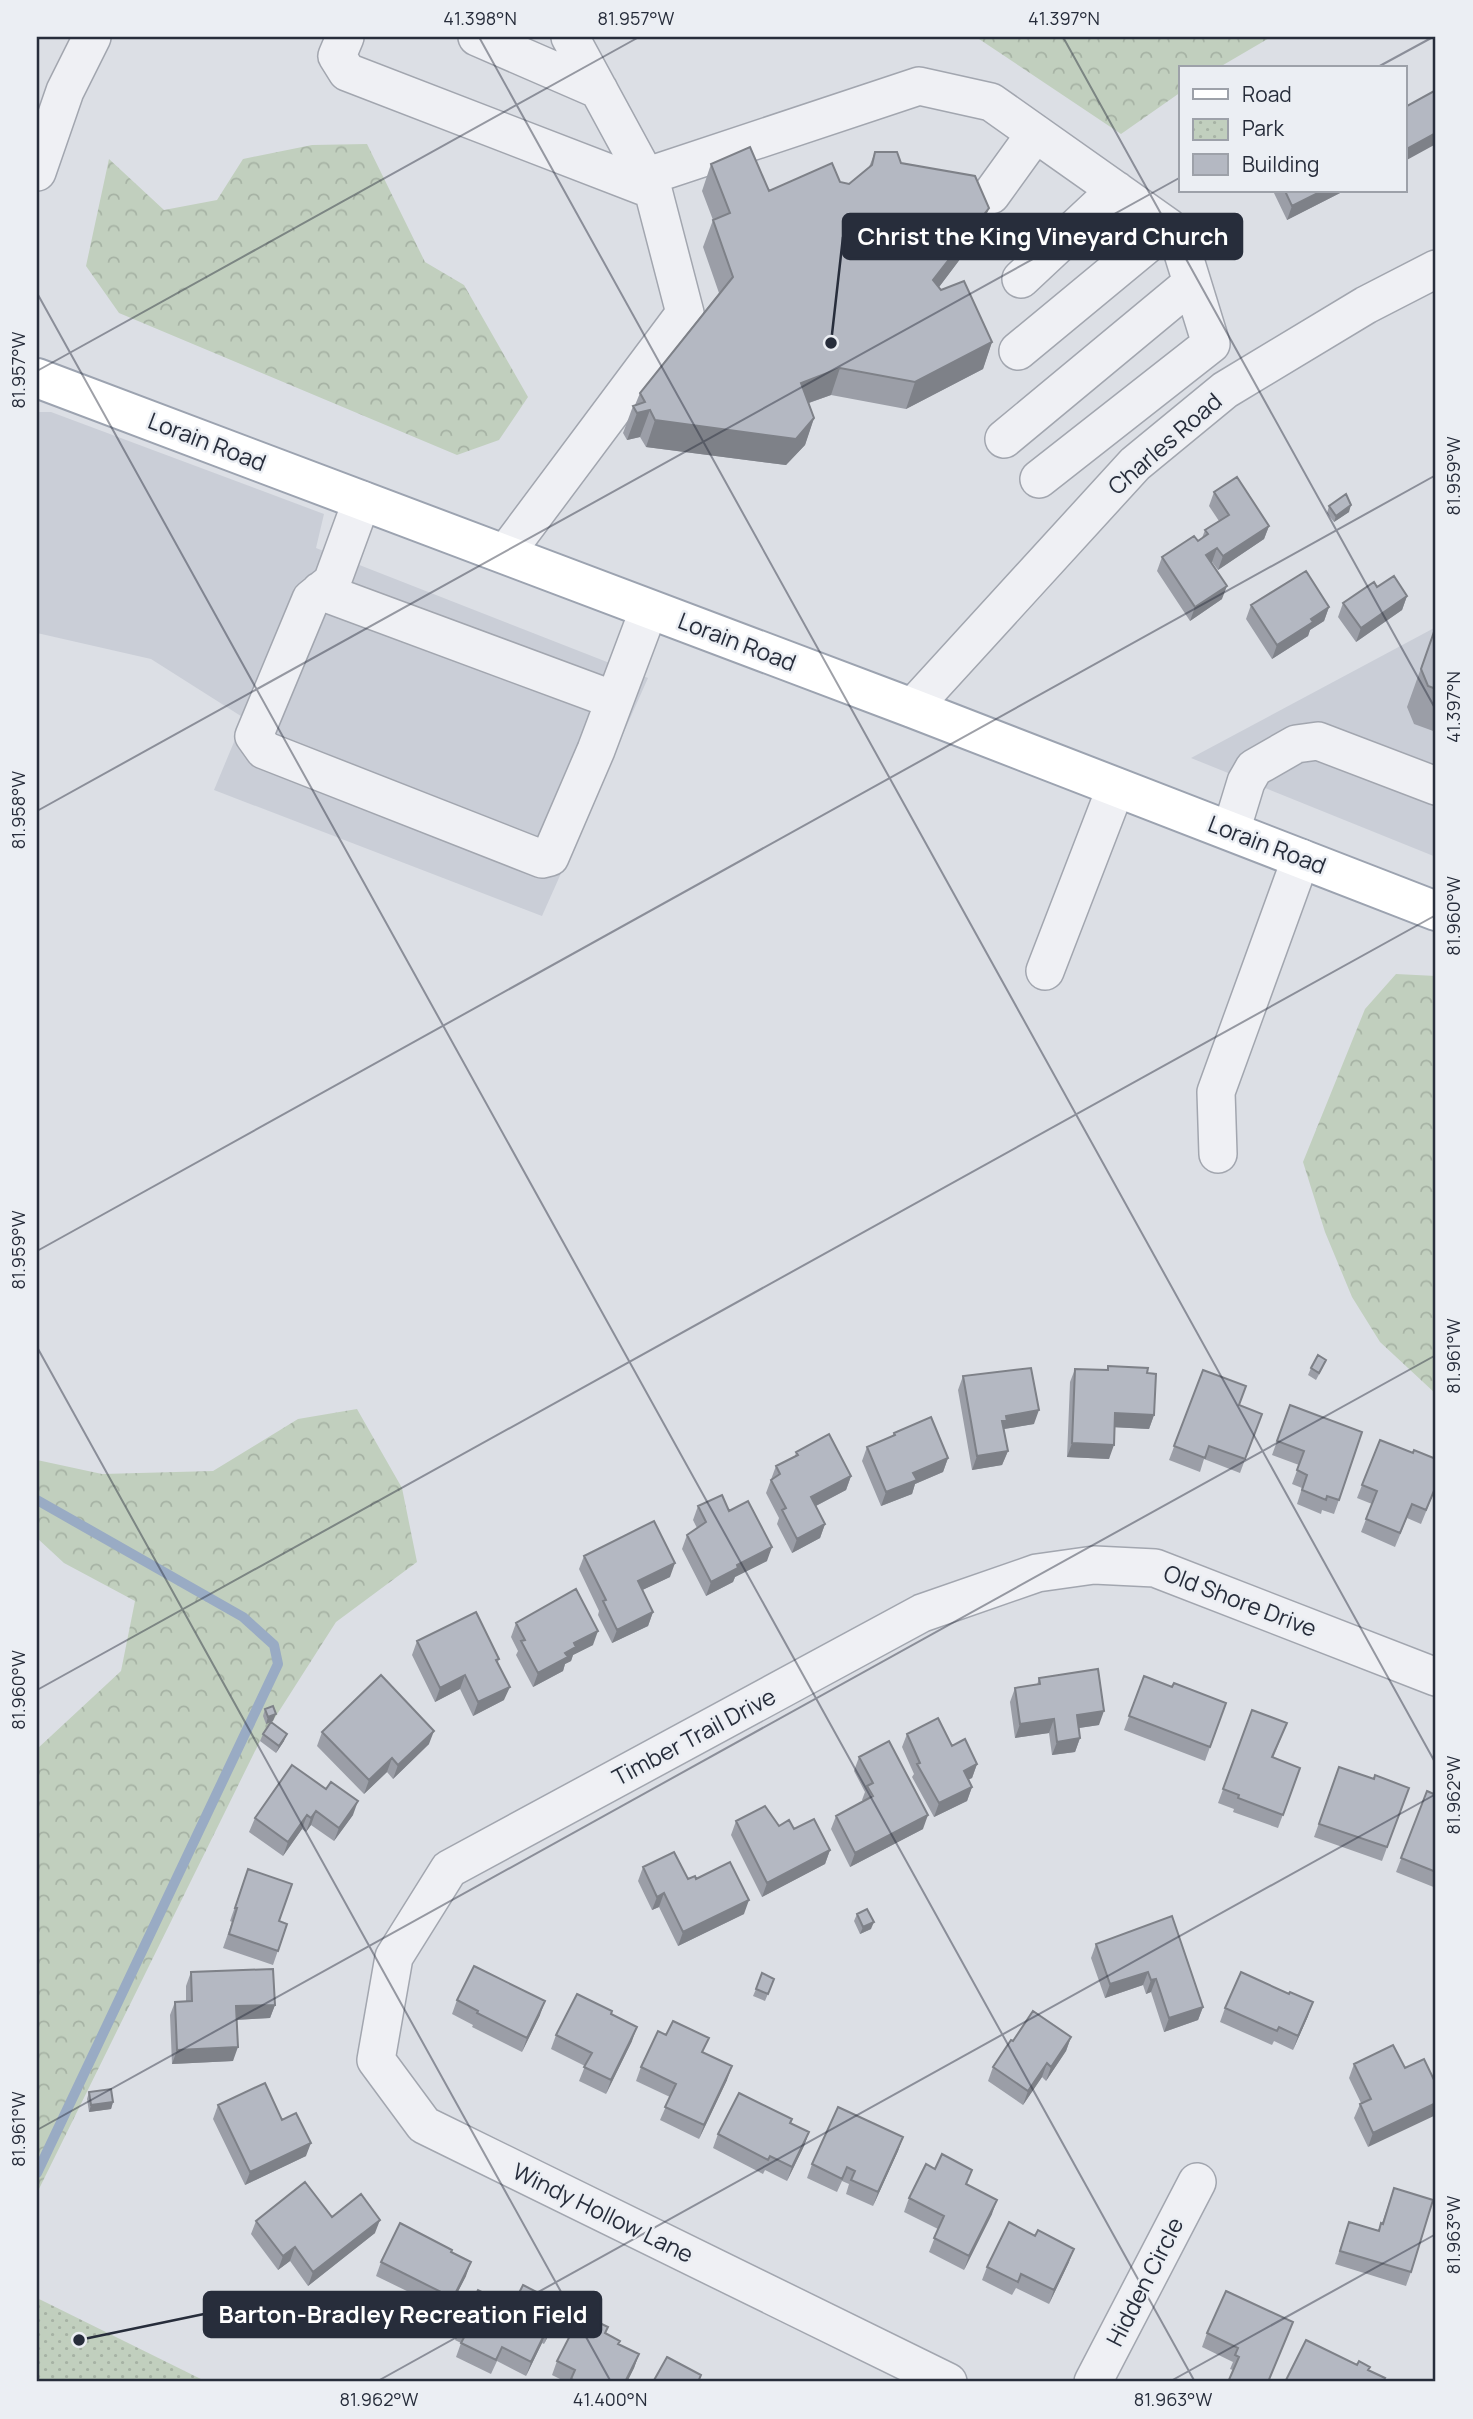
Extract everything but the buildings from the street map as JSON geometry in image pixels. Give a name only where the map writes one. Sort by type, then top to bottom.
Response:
[{"type":"main road","name":"Lorain Road","points":[[37,378],[912,708],[1436,911]]},
{"type":"street","points":[[37,172],[65,91],[92,37]]},
{"type":"street","points":[[345,37],[337,56],[347,72],[649,184],[919,86],[990,102],[1168,227],[1182,250],[1211,344],[1238,382]]},
{"type":"street","points":[[477,37],[599,90]]},
{"type":"street","points":[[505,554],[685,313],[649,184],[570,37]]},
{"type":"street","points":[[991,195],[1035,134]]},
{"type":"street","points":[[1021,279],[1116,190]]},
{"type":"street","points":[[1018,351],[1168,227]]},
{"type":"street","name":"Charles Road","points":[[912,708],[1131,468],[1225,390],[1366,305],[1436,269]]},
{"type":"street","points":[[1004,439],[1192,283]]},
{"type":"street","points":[[1039,479],[1211,344]]},
{"type":"street","points":[[1100,431],[1131,468]]},
{"type":"street","points":[[362,500],[331,582],[311,598],[254,736],[264,750],[542,859],[550,857],[649,609]]},
{"type":"street","points":[[320,592],[614,700]]},
{"type":"street","points":[[1231,831],[1246,782],[1254,768],[1296,744],[1318,741],[1436,786]]},
{"type":"street","points":[[1045,971],[1116,787]]},
{"type":"street","points":[[1218,1154],[1216,1092],[1301,858]]},
{"type":"street","name":"Old Shore Drive","points":[[1037,1573],[1094,1565],[1155,1568],[1436,1677]]},
{"type":"street","name":"Timber Trail Drive","points":[[394,1957],[449,1869],[922,1613],[1037,1573]]},
{"type":"street","name":"Windy Hollow Lane","points":[[394,1957],[376,2060],[424,2125],[948,2382]]},
{"type":"street","name":"Hidden Circle","points":[[1093,2382],[1197,2182]]},
{"type":"shaded area","points":[[37,412],[51,412],[324,514],[316,548],[648,678],[542,916],[214,790],[244,718],[151,659],[37,633]]},
{"type":"shaded area","points":[[1436,627],[1436,857],[1191,758]]},
{"type":"green space","points":[[976,37],[1271,37],[1221,66],[1179,66],[1179,93],[1121,134]]},
{"type":"green space","points":[[367,144],[425,262],[464,285],[528,397],[499,440],[457,455],[119,313],[86,266],[109,159],[164,210],[217,200],[243,159],[312,145]]},
{"type":"green space","points":[[1396,974],[1436,976],[1436,1394],[1380,1342],[1352,1297],[1325,1232],[1303,1162],[1365,1009]]},
{"type":"green space","points":[[357,1409],[402,1488],[417,1562],[336,1622],[260,1741],[37,2193],[37,1749],[121,1671],[135,1601],[64,1563],[37,1538],[37,1460],[102,1474],[213,1471],[298,1419]]},
{"type":"green space","points":[[37,2298],[207,2382],[37,2382]]},
{"type":"waterway","points":[[37,1500],[243,1617],[274,1645],[278,1664],[37,2173]]},
{"type":"place","name":"Christ the King Vineyard Church","points":[[831,343]]},
{"type":"place","name":"Barton-Bradley Recreation Field","points":[[79,2340]]}]
